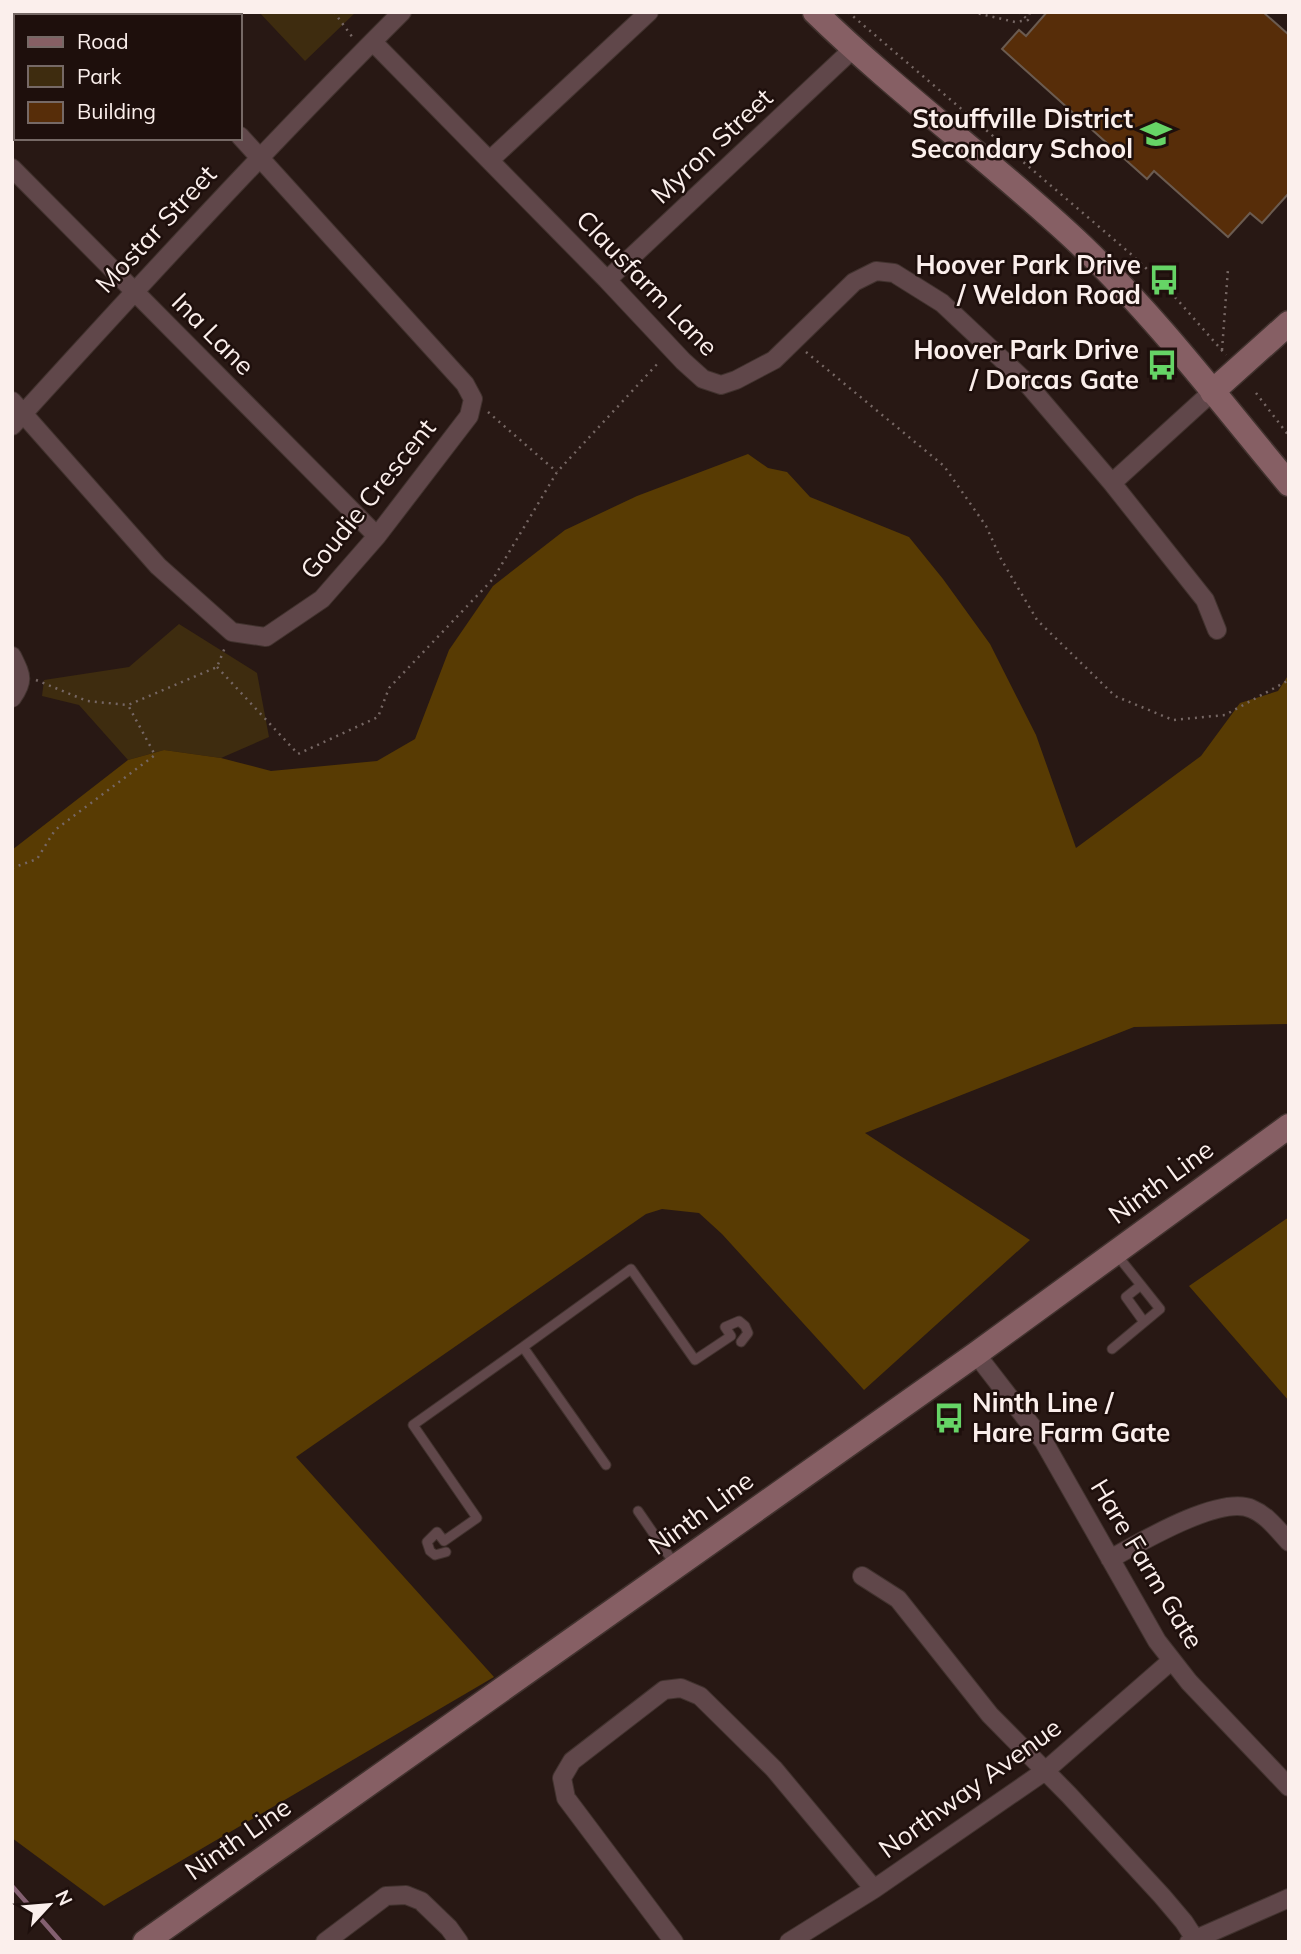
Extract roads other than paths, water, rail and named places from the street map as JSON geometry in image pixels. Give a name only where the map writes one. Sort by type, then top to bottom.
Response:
[{"type":"main road","points":[[815,12],[853,49],[989,163],[1083,247],[1130,295],[1289,484]]},
{"type":"main road","points":[[1212,392],[1289,323]]},
{"type":"main road","name":"Ninth Line","points":[[145,1942],[976,1354],[1289,1126]]},
{"type":"street","name":"Mostar Street","points":[[16,413],[260,156],[402,12]]},
{"type":"street","points":[[490,160],[649,12]]},
{"type":"street","name":"Clausfarm Lane","points":[[368,47],[490,160],[703,379],[721,385],[736,380],[774,359],[854,282],[876,271],[894,273],[942,303],[1024,380],[1112,483],[1205,600],[1217,630]]},
{"type":"street","name":"Myron Street","points":[[607,280],[853,49]]},
{"type":"street","points":[[242,138],[260,156]]},
{"type":"street","name":"Goudie Crescent","points":[[16,413],[158,566],[232,632],[266,637],[322,599],[377,536],[469,416],[473,399],[466,384],[260,156]]},
{"type":"street","name":"Ina Lane","points":[[12,168],[377,536]]},
{"type":"street","points":[[1112,483],[1212,392]]},
{"type":"street","points":[[12,656],[20,673],[21,686],[12,698]]},
{"type":"street","name":"Hare Farm Gate","points":[[976,1354],[1044,1442],[1148,1627],[1171,1661],[1289,1787]]},
{"type":"street","points":[[1110,1559],[1193,1518],[1229,1506],[1240,1505],[1254,1509],[1289,1542]]},
{"type":"street","points":[[862,1576],[898,1599],[990,1715],[1162,1896],[1184,1922],[1192,1940],[1289,1898]]},
{"type":"street","name":"Northway Avenue","points":[[789,1942],[874,1889],[1045,1771],[1171,1661]]},
{"type":"street","points":[[674,1942],[566,1798],[562,1778],[572,1761],[664,1690],[681,1688],[700,1696],[774,1769],[874,1889]]},
{"type":"street","points":[[325,1942],[386,1896],[406,1895],[421,1901],[449,1928],[459,1942]]},
{"type":"lane","points":[[1112,1349],[1160,1309],[1114,1252]]},
{"type":"lane","points":[[445,1546],[477,1518],[413,1425],[631,1269],[695,1360],[735,1340]]},
{"type":"lane","points":[[1141,1285],[1126,1297],[1144,1322]]},
{"type":"lane","points":[[523,1347],[606,1465]]},
{"type":"lane","points":[[638,1511],[677,1567]]},
{"type":"waterway","points":[[12,1886],[61,1942]]},
{"type":"place","name":"Stouffville District Secondary School","points":[[1156,134]]},
{"type":"place","name":"Hoover Park Drive / Weldon Road","points":[[1164,280]]},
{"type":"place","name":"Hoover Park Drive / Dorcas Gate","points":[[1162,365]]},
{"type":"place","name":"Ninth Line / Hare Farm Gate","points":[[949,1418]]}]
